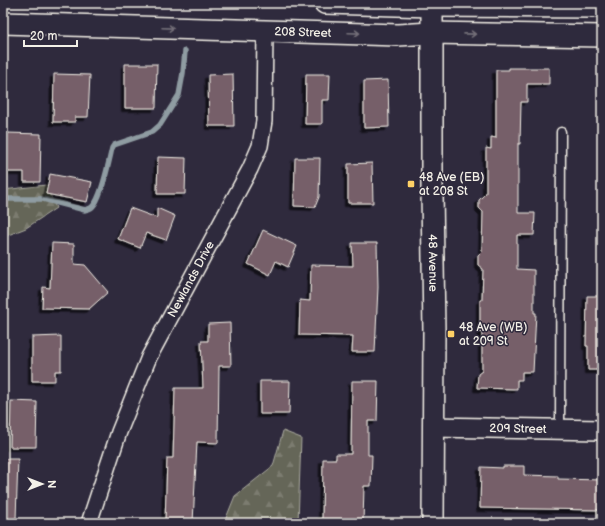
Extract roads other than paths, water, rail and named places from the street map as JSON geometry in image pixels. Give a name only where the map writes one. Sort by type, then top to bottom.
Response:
[{"type":"main road","points":[[325,3],[602,7]]},
{"type":"main road","name":"48 Avenue","points":[[432,5],[433,523]]},
{"type":"main road","name":"208 Street","points":[[3,23],[398,35],[431,33],[602,36]]},
{"type":"street","name":"Newlands Drive","points":[[89,523],[119,432],[149,357],[250,169],[260,146],[264,121],[265,30]]},
{"type":"street","name":"209 Street","points":[[433,427],[602,430]]},
{"type":"lane","points":[[560,430],[561,132]]},
{"type":"waterway","points":[[3,199],[43,199],[85,210],[91,208],[99,195],[114,145],[152,132],[160,125],[179,95],[185,51]]},
{"type":"place","name":"48 Ave (EB) at 208 St","points":[[411,184]]},
{"type":"place","name":"48 Ave (WB) at 209 St","points":[[451,334]]}]
